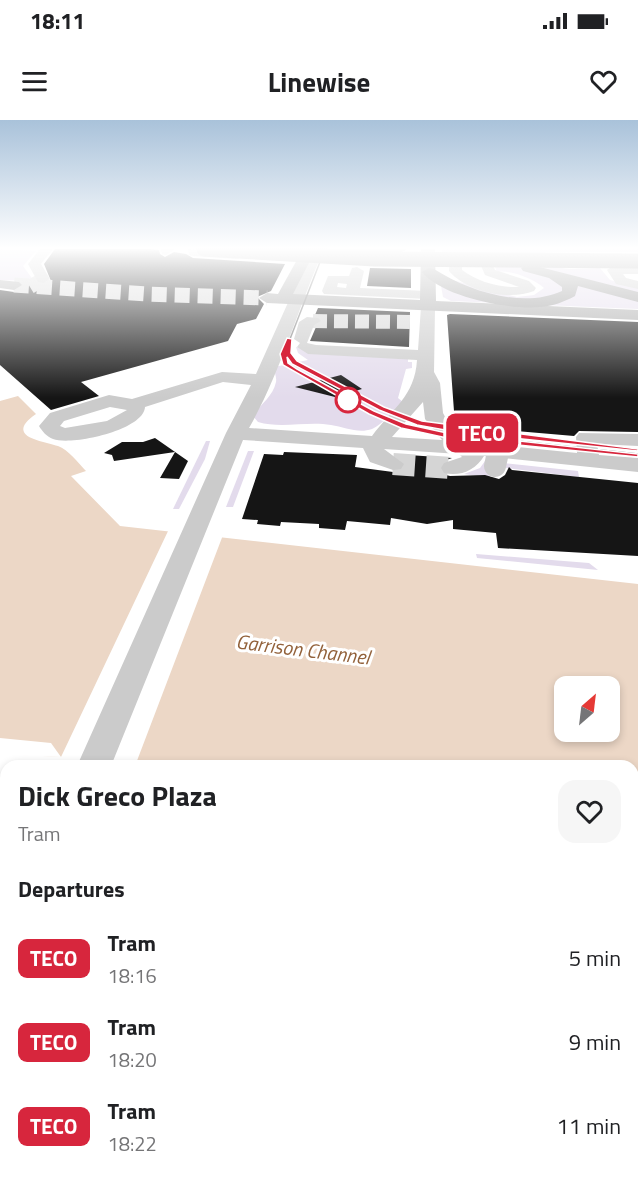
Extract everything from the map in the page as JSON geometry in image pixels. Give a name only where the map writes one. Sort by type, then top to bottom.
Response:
[{"type":"highway","points":[[500,299],[532,301],[558,299]]},
{"type":"main road","points":[[281,299],[365,306],[638,315]]},
{"type":"street","points":[[97,760],[236,433],[252,406],[254,379],[281,299]]},
{"type":"street","points":[[403,299],[426,307]]},
{"type":"street","points":[[407,299],[426,307],[446,373]]},
{"type":"street","points":[[408,299],[426,307],[445,334]]},
{"type":"street","points":[[313,321],[307,322],[303,343],[314,350],[426,307]]},
{"type":"street","points":[[393,464],[375,455],[373,449],[377,441],[412,404],[417,394],[426,307]]},
{"type":"street","points":[[426,307],[433,416],[447,435],[466,447],[474,456],[471,461],[452,468]]},
{"type":"street","points":[[133,405],[222,377],[254,379]]},
{"type":"street","points":[[495,466],[503,429]]},
{"type":"street","points":[[236,433],[466,447],[589,460],[617,472],[638,465]]},
{"type":"street","points":[[589,460],[586,437],[638,440]]},
{"type":"shaded area","points":[[446,299],[638,299],[638,309],[451,301]]},
{"type":"shaded area","points":[[296,347],[408,357],[408,362],[412,362],[412,368],[406,369],[398,398],[403,402],[379,424],[367,430],[322,424],[276,425],[258,422],[253,416],[274,387],[276,380],[274,367],[308,360],[298,353]]},
{"type":"shaded area","points":[[206,441],[210,441],[205,459],[179,509],[173,509]]},
{"type":"shaded area","points":[[248,451],[254,451],[233,507],[226,507]]},
{"type":"shaded area","points":[[485,461],[578,471],[579,477],[489,466],[490,478],[464,474],[480,468]]},
{"type":"shaded area","points":[[476,554],[589,563],[598,570],[477,558]]},
{"type":"water","name":"Garrison Channel","points":[[18,396],[36,414],[23,428],[25,433],[36,440],[66,450],[86,471],[71,476],[120,526],[638,584],[638,760],[82,760],[0,754],[0,401]]},
{"type":"pier","points":[[169,529],[223,535],[137,760],[60,760],[60,757],[0,755],[0,738],[51,743],[61,757]]},
{"type":"building","points":[[0,299],[259,299],[264,304],[256,319],[237,324],[228,341],[81,382],[99,396],[51,410],[0,365]]},
{"type":"building","points":[[318,308],[410,312],[409,347],[310,341],[316,327],[323,321],[315,315]]},
{"type":"building","points":[[447,315],[638,322],[638,432],[579,431],[574,436],[516,431],[512,419],[505,416],[493,420],[489,428],[455,425]]},
{"type":"building","points":[[341,375],[362,389],[335,397],[295,387]]},
{"type":"building","points":[[155,438],[188,461],[179,479],[160,478],[175,452],[114,461],[112,455],[104,453],[122,442],[143,442]]},
{"type":"building","points":[[284,452],[357,455],[355,467],[393,472],[403,470],[406,464],[394,454],[452,458],[443,461],[439,467],[442,474],[450,476],[485,475],[499,479],[505,475],[509,467],[512,470],[638,483],[638,556],[498,548],[496,533],[453,529],[453,520],[427,524],[391,518],[390,525],[347,521],[345,530],[319,528],[319,524],[281,522],[280,526],[257,524],[258,520],[242,519],[264,454],[283,455]]},
{"type":"tunnel","points":[[313,321],[410,322]]},
{"type":"tunnel","points":[[393,464],[452,468]]},
{"type":"tram line","points":[[306,299],[283,357],[290,368],[316,382]]},
{"type":"tram line","name":"TECO","points":[[638,449],[440,428],[397,417],[294,362],[288,354],[289,339],[283,354],[285,364],[295,371],[371,413],[404,426],[447,435],[638,454]]},
{"type":"tram line","points":[[342,397],[392,422],[425,431],[638,454]]}]
